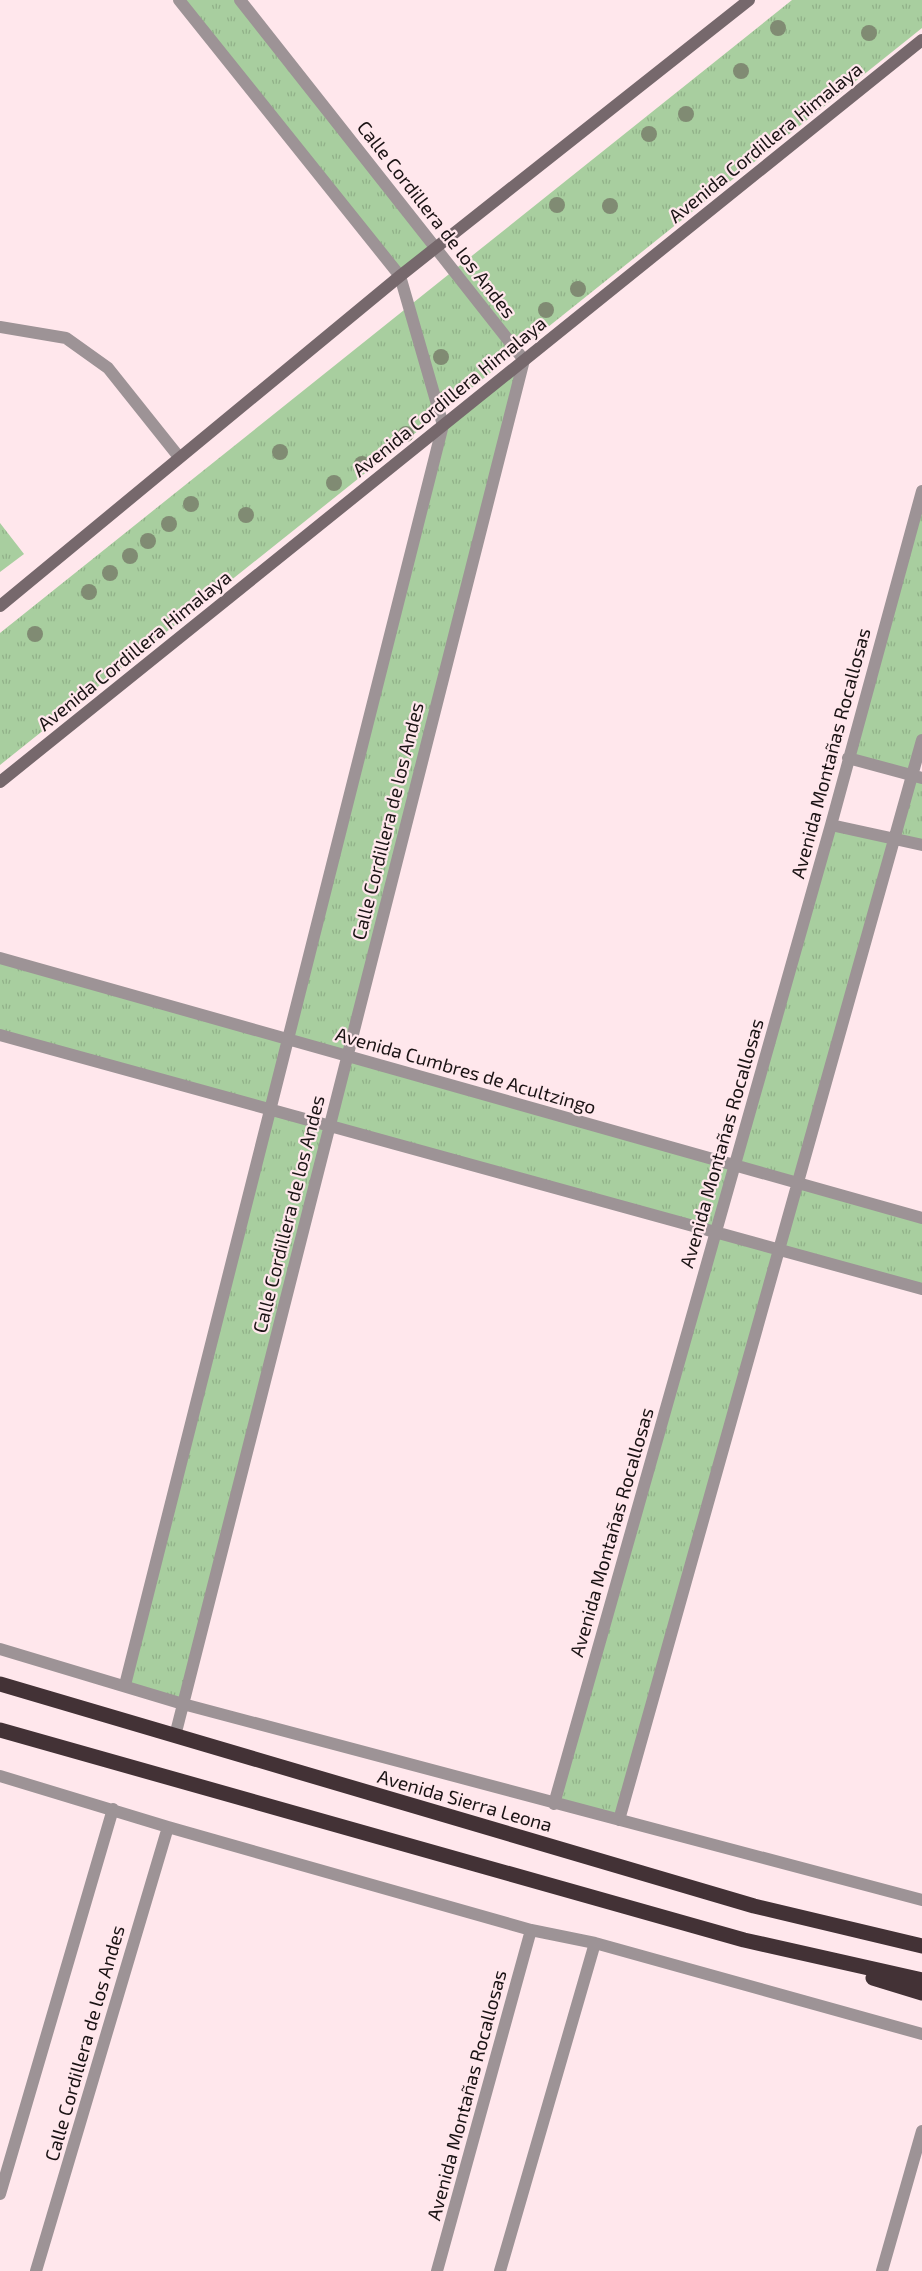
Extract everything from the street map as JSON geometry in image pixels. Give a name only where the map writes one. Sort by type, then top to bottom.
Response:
[{"type":"highway","name":"Avenida Sierra Leona","points":[[0,1684],[754,1906],[922,1946]]},
{"type":"highway","points":[[0,1730],[744,1940],[922,1993]]},
{"type":"highway","points":[[744,1940],[922,1980]]},
{"type":"main road","points":[[0,606],[400,276],[749,0]]},
{"type":"main road","name":"Avenida Cordillera Himalaya","points":[[0,782],[922,40]]},
{"type":"street","points":[[125,1685],[443,425],[400,276],[179,0]]},
{"type":"street","name":"Calle Cordillera de los Andes","points":[[175,1736],[524,360],[240,0]]},
{"type":"street","points":[[0,327],[66,338],[108,368],[179,457]]},
{"type":"street","name":"Avenida Montañas Rocallosas","points":[[554,1804],[831,824],[922,490]]},
{"type":"street","points":[[619,1820],[895,839],[917,776],[922,740]]},
{"type":"street","points":[[848,758],[917,776]]},
{"type":"street","points":[[831,824],[922,845]]},
{"type":"street","name":"Avenida Cumbres de Acultzingo","points":[[0,958],[922,1218]]},
{"type":"street","points":[[0,1035],[922,1289]]},
{"type":"street","name":"Avenida Sierra Leona","points":[[0,1649],[125,1685],[183,1704],[554,1804],[922,1900]]},
{"type":"street","points":[[0,1776],[531,1930],[595,1943],[922,2034]]},
{"type":"street","name":"Calle Cordillera de los Andes","points":[[0,2194],[114,1809]]},
{"type":"street","name":"Calle Cordillera de los Andes","points":[[36,2271],[168,1826]]},
{"type":"street","name":"Avenida Montañas Rocallosas","points":[[437,2271],[531,1930]]},
{"type":"street","points":[[500,2271],[595,1943]]},
{"type":"street","points":[[882,2271],[922,2131]]},
{"type":"green space","points":[[179,0],[240,0],[435,248],[400,276]]},
{"type":"green space","points":[[792,0],[922,0],[922,28],[0,765],[0,633]]},
{"type":"green space","points":[[524,360],[347,1055],[734,1165],[715,1232],[329,1126],[183,1704],[125,1685],[270,1109],[329,1125],[347,1056],[288,1039],[443,425]]},
{"type":"green space","points":[[922,491],[922,740],[913,775],[922,778],[922,845],[895,839],[912,775],[848,758]]},
{"type":"green space","points":[[0,523],[24,554],[0,572]]},
{"type":"green space","points":[[831,825],[895,839],[797,1182],[922,1218],[922,1289],[780,1249],[619,1820],[554,1804],[715,1232],[779,1249],[797,1183],[734,1165]]},
{"type":"green space","points":[[0,958],[288,1039],[270,1109],[0,1035]]}]
